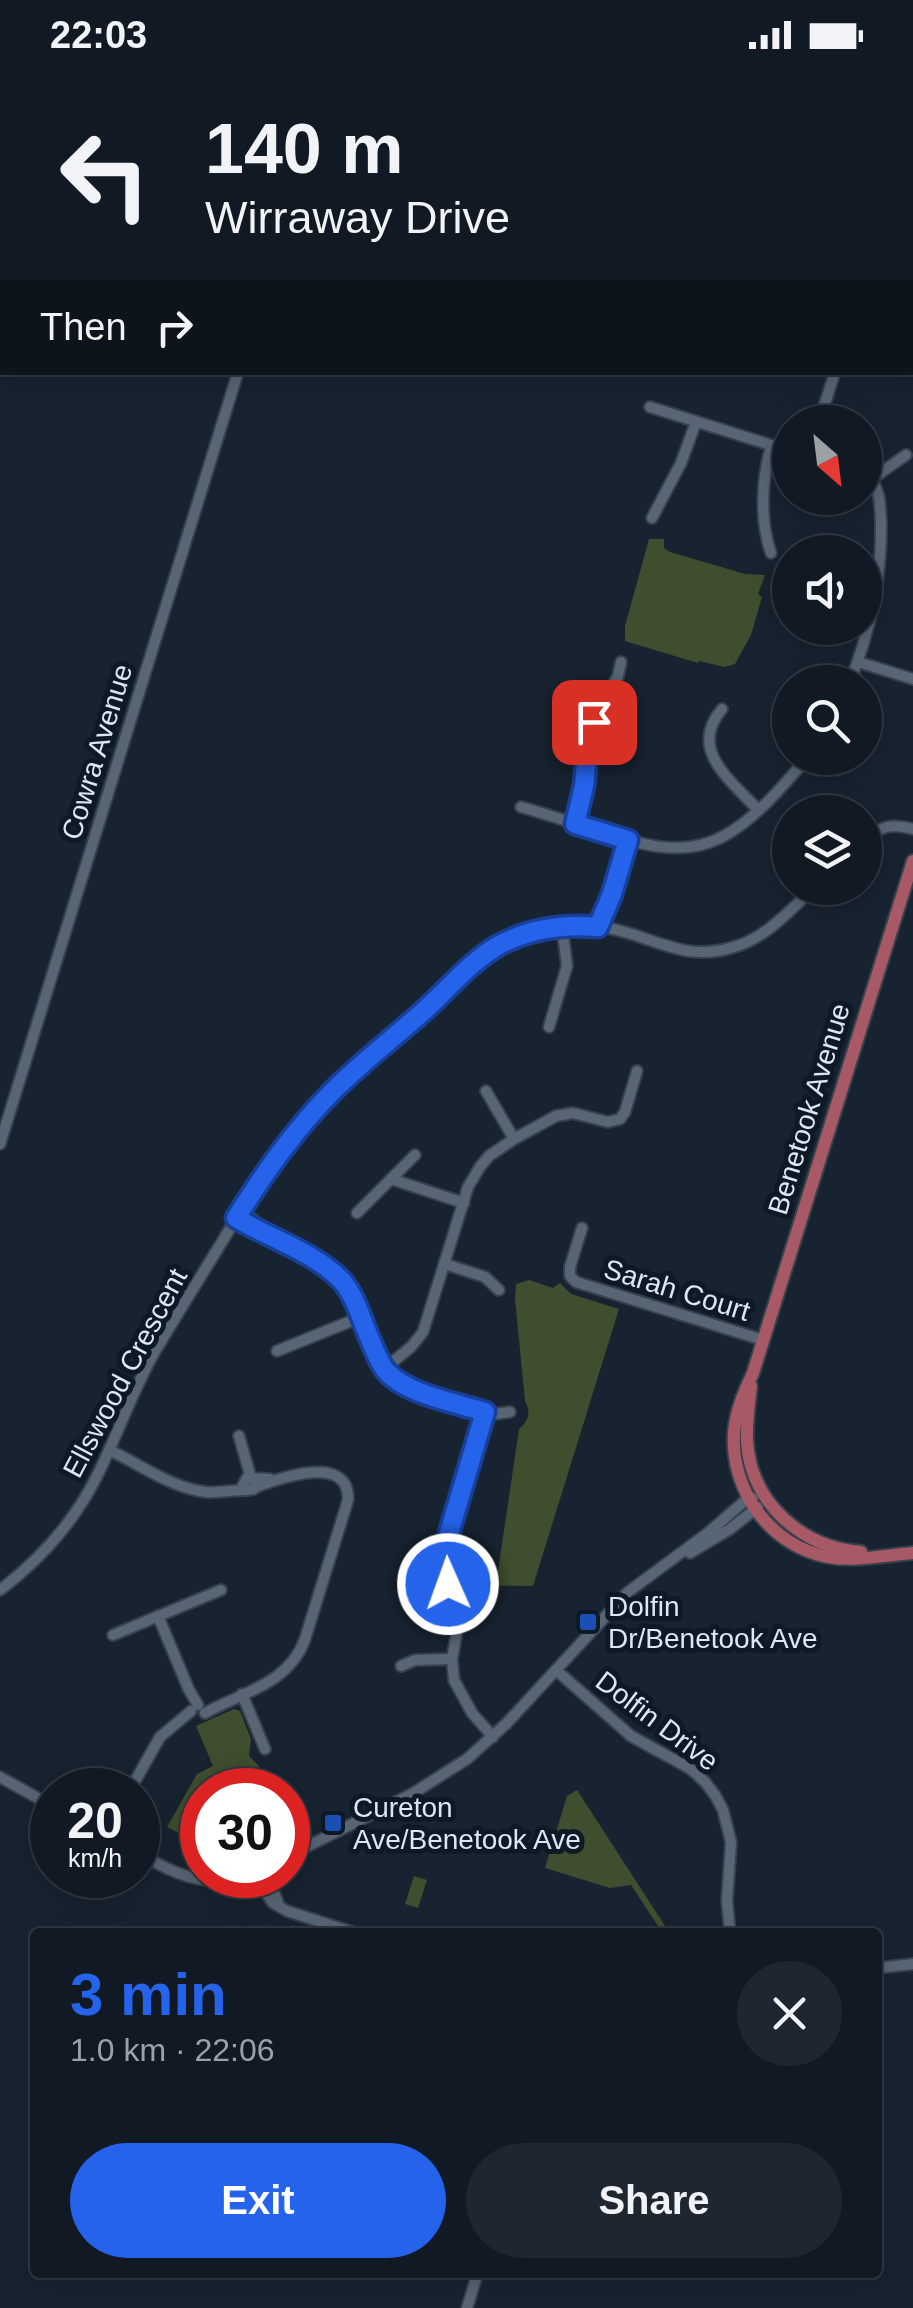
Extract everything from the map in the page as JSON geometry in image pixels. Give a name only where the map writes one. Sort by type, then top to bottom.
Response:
[{"type":"main road","name":"Benetook Avenue","points":[[752,1504],[736,1466],[734,1434],[740,1401],[913,860]]},
{"type":"main road","name":"Benetook Avenue","points":[[752,1373],[747,1441],[754,1476],[765,1497]]},
{"type":"main road","points":[[765,1497],[786,1522],[816,1542],[851,1552],[888,1555]]},
{"type":"main road","points":[[752,1504],[784,1538],[823,1556],[858,1559],[913,1553]]},
{"type":"street","name":"Cowra Avenue","points":[[0,1144],[237,375]]},
{"type":"street","points":[[824,405],[834,375]]},
{"type":"street","points":[[650,407],[772,445],[763,490],[770,553]]},
{"type":"street","points":[[652,518],[681,463],[696,422]]},
{"type":"street","points":[[882,469],[906,455]]},
{"type":"street","points":[[857,665],[872,618],[880,564],[880,515]]},
{"type":"street","points":[[575,824],[590,732],[621,662]]},
{"type":"street","points":[[858,662],[913,679]]},
{"type":"street","points":[[722,709],[710,729],[710,752],[722,772],[758,810]]},
{"type":"street","points":[[521,807],[660,848],[690,848],[722,837],[758,810],[791,775]]},
{"type":"street","points":[[882,828],[913,828]]},
{"type":"street","points":[[603,928],[628,840]]},
{"type":"street","name":"Ellswood Crescent","points":[[0,1590],[36,1560],[90,1490],[148,1364],[277,1155],[316,1108],[476,961],[519,936],[562,926],[625,932],[679,951],[723,950],[763,934],[795,905]]},
{"type":"street","points":[[548,1028],[567,966],[562,926]]},
{"type":"street","points":[[384,1369],[423,1332],[468,1188],[480,1166],[498,1149],[562,1114],[616,1121],[625,1112],[637,1071]]},
{"type":"street","points":[[486,1091],[514,1139]]},
{"type":"street","points":[[357,1212],[415,1155]]},
{"type":"street","points":[[391,1179],[464,1203]]},
{"type":"street","points":[[238,1215],[342,1282],[384,1369],[394,1378],[412,1388],[485,1412],[510,1412]]},
{"type":"street","name":"Sarah Court","points":[[582,1228],[570,1267],[570,1276],[576,1282],[762,1340]]},
{"type":"street","points":[[445,1264],[485,1278],[498,1290]]},
{"type":"street","points":[[278,1351],[361,1317]]},
{"type":"street","points":[[485,1412],[444,1550],[445,1572],[457,1611],[454,1680],[461,1695],[495,1734]]},
{"type":"street","points":[[239,1436],[250,1483]]},
{"type":"street","points":[[108,1453],[196,1490],[216,1492],[314,1472],[337,1476],[346,1486],[348,1500],[295,1660],[281,1676],[178,1721],[160,1737],[142,1768]]},
{"type":"street","points":[[310,1845],[429,1784],[467,1759],[612,1608],[642,1582],[708,1542],[765,1497]]},
{"type":"street","points":[[113,1635],[221,1590]]},
{"type":"street","points":[[158,1616],[198,1710]]},
{"type":"street","points":[[401,1666],[414,1660],[452,1659]]},
{"type":"street","name":"Dolfin Drive","points":[[556,1670],[630,1736],[691,1769],[714,1795],[723,1810],[731,1842],[727,1901],[730,1928]]},
{"type":"street","points":[[242,1694],[265,1749]]},
{"type":"street","points":[[0,1777],[30,1794]]},
{"type":"street","points":[[269,1898],[298,1916],[338,1928]]},
{"type":"street","points":[[277,1898],[281,1907]]},
{"type":"street","points":[[882,1968],[913,1964]]},
{"type":"street","points":[[467,2308],[476,2278]]},
{"type":"green space","points":[[649,539],[664,539],[664,548],[670,552],[745,574],[765,575],[751,635],[735,664],[725,667],[698,663],[625,641],[625,626]]},
{"type":"green space","points":[[529,1280],[553,1288],[560,1283],[571,1294],[619,1309],[533,1586],[461,1585],[459,1578],[497,1578],[519,1429],[528,1416],[515,1299],[516,1284]]},
{"type":"green space","points":[[234,1709],[240,1711],[251,1739],[249,1756],[259,1768],[209,1768],[213,1766],[196,1726]]},
{"type":"green space","points":[[577,1790],[666,1928],[659,1928],[631,1885],[610,1888],[545,1868],[567,1796]]},
{"type":"green space","points":[[180,1804],[180,1834],[167,1827]]},
{"type":"green space","points":[[414,1876],[427,1880],[418,1908],[405,1904]]},
{"type":"place","name":"Dolfin Dr/Benetook Ave","points":[[588,1622]]},
{"type":"place","name":"Cureton Ave/Benetook Ave","points":[[333,1823]]},
{"type":"route","points":[[448,1584],[443,1560],[447,1533],[485,1412],[412,1388],[394,1378],[384,1369],[342,1282],[286,1244],[236,1218],[285,1145],[316,1108],[488,951],[536,930],[598,927],[628,840],[575,824],[594,722]]}]
